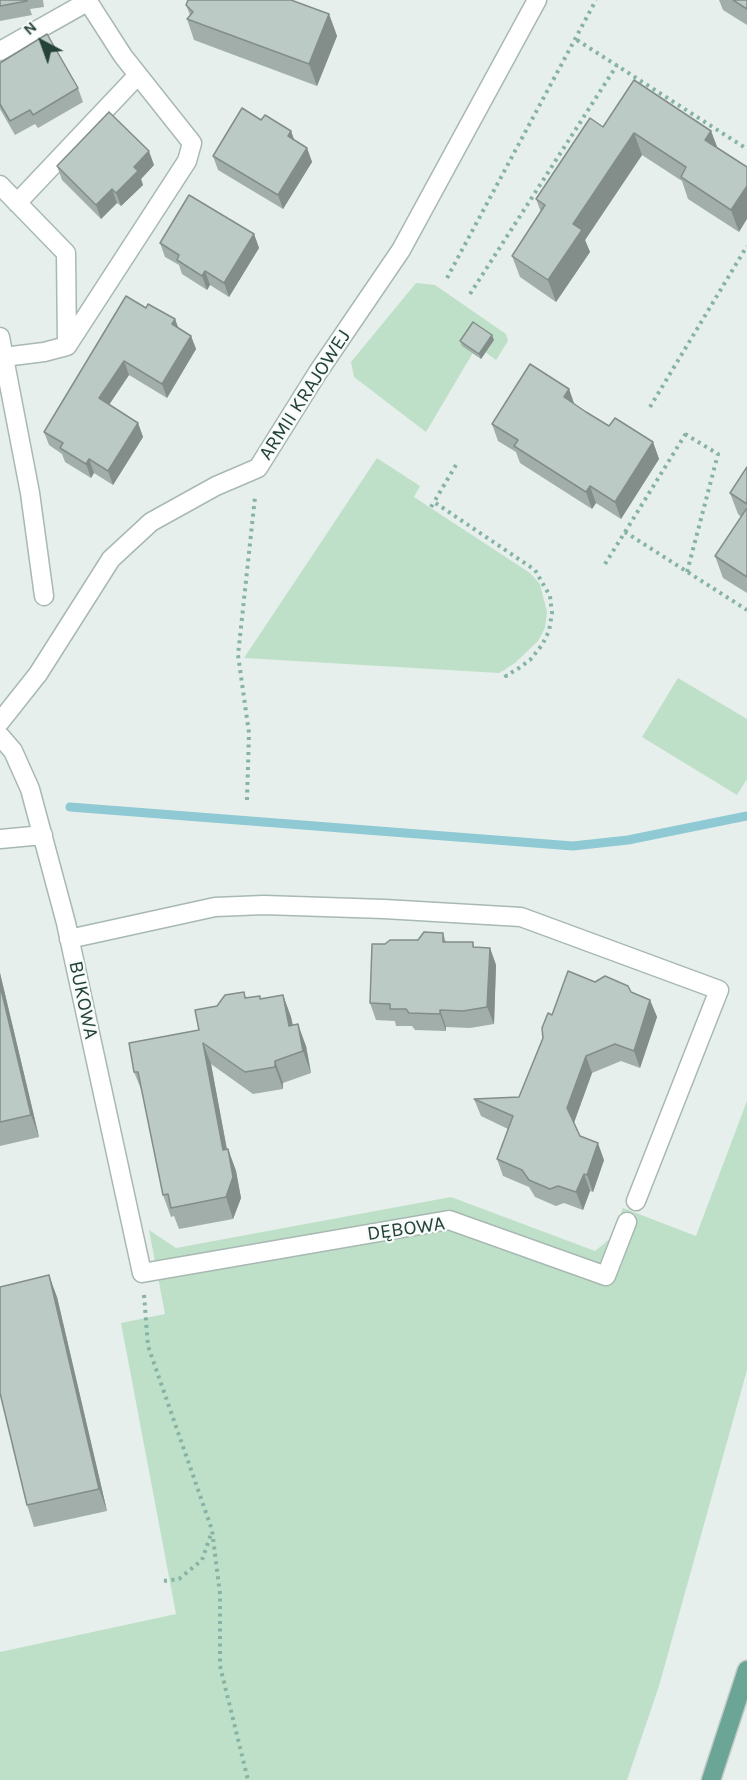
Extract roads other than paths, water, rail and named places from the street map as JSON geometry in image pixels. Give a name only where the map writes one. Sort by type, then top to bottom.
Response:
[{"type":"main road","points":[[711,1780],[747,1670]]},
{"type":"street","name":"ARMII KRAJOWEJ","points":[[0,722],[39,674],[111,559],[151,522],[216,486],[258,468],[318,372],[401,250],[537,0]]},
{"type":"street","points":[[0,51],[87,1],[138,75],[192,143],[187,161],[67,346],[45,352],[4,357]]},
{"type":"street","points":[[17,202],[138,75]]},
{"type":"street","points":[[0,184],[66,253],[67,346]]},
{"type":"street","points":[[0,337],[30,493],[44,596]]},
{"type":"street","name":"BUKOWA","points":[[0,736],[14,751],[30,789],[43,835],[69,939],[142,1273]]},
{"type":"street","points":[[0,839],[43,835]]},
{"type":"street","points":[[69,939],[215,907],[264,905],[521,917],[719,990],[636,1201]]},
{"type":"street","name":"DĘBOWA","points":[[142,1273],[449,1220],[606,1276],[627,1222]]},
{"type":"waterway","points":[[70,807],[573,846],[628,840],[747,816]]}]
